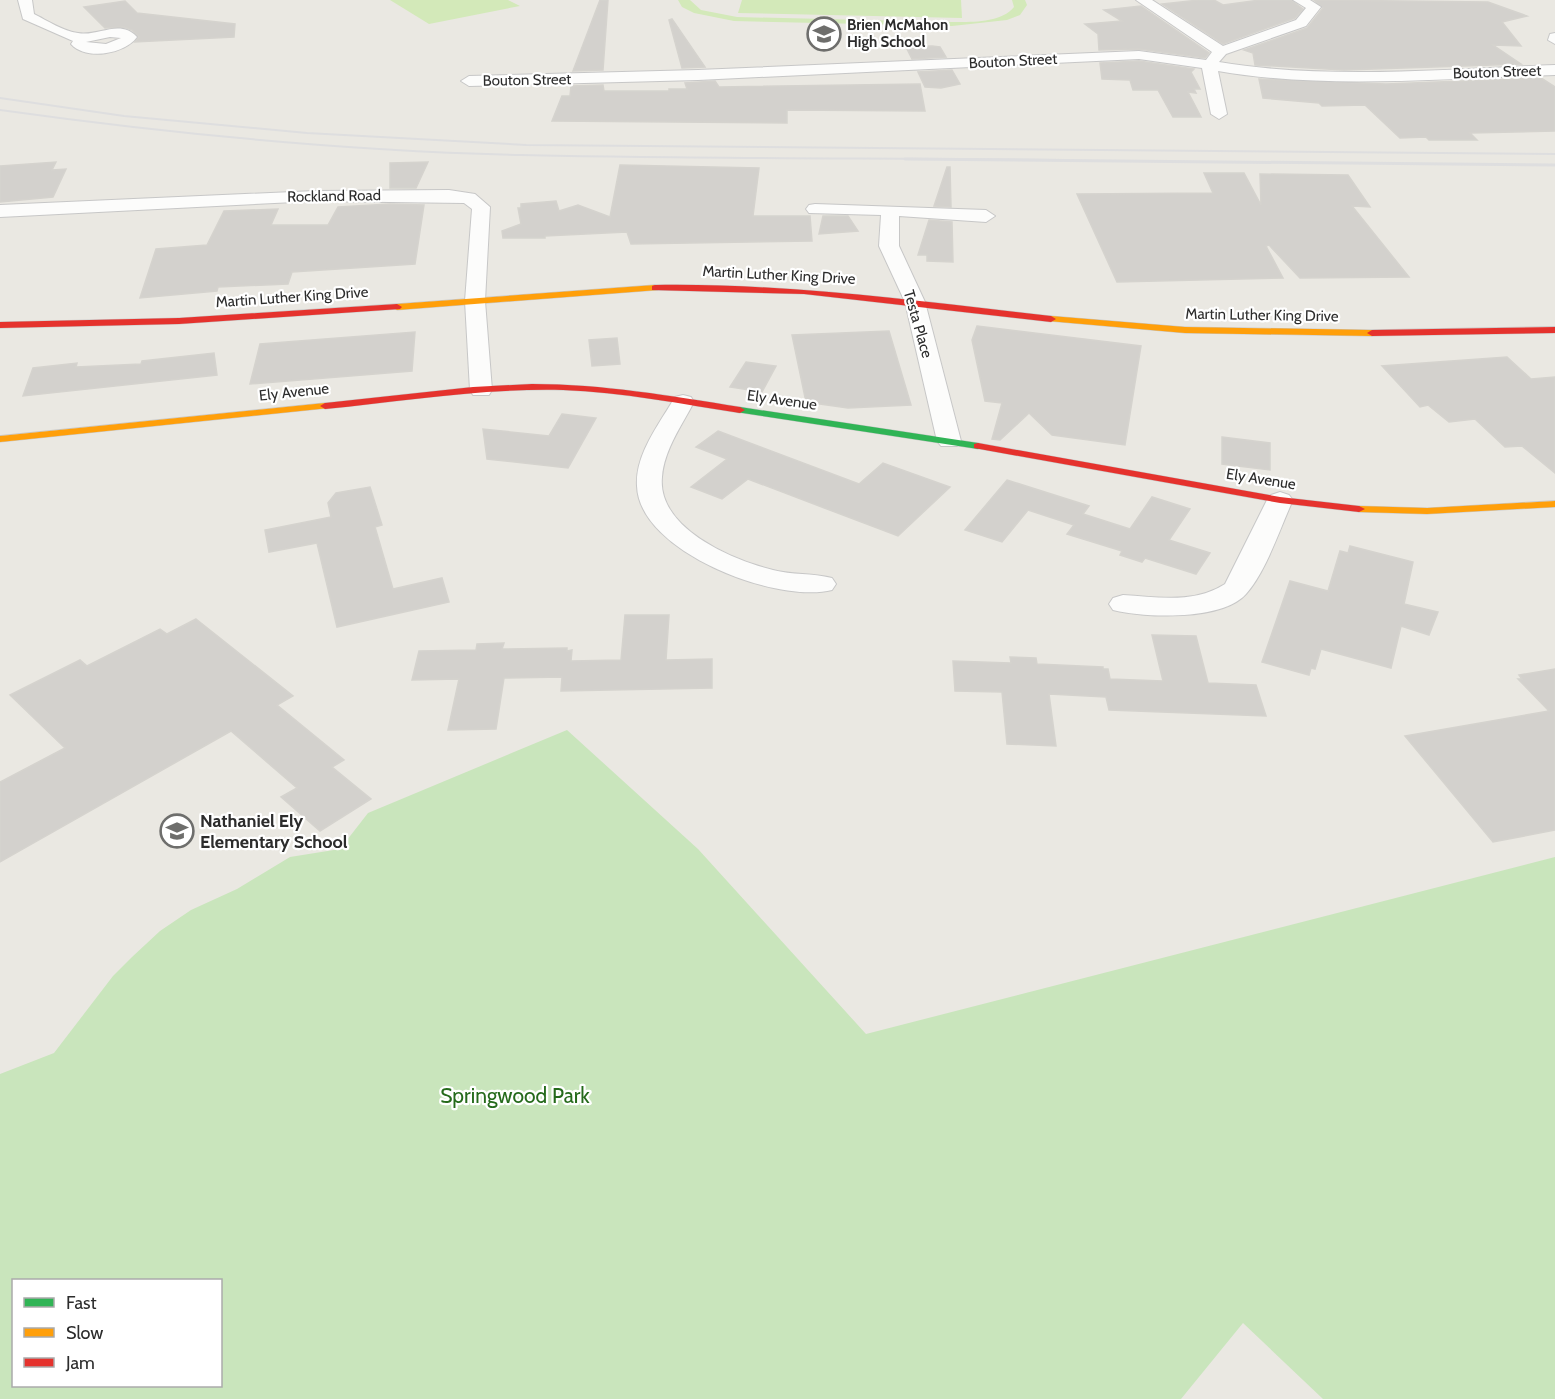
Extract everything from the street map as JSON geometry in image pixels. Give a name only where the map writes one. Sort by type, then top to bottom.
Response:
[{"type":"main road","name":"Martin Luther King Drive","points":[[0,325],[103,325],[190,321],[609,290],[705,287],[824,293],[1133,327],[1228,332],[1555,330]]},
{"type":"main road","name":"Ely Avenue","points":[[0,439],[482,390],[563,387],[949,441],[1280,500],[1354,509],[1416,511],[1555,504]]},
{"type":"street","points":[[25,0],[28,16],[82,38]]},
{"type":"street","points":[[1143,0],[1221,51]]},
{"type":"street","points":[[1219,114],[1209,65],[1221,51],[1301,23],[1314,7],[1300,0]]},
{"type":"street","name":"Bouton Street","points":[[469,81],[698,75],[1139,55],[1157,55],[1209,65],[1304,75],[1376,76],[1555,70]]},
{"type":"street","name":"Rockland Road","points":[[0,211],[315,196],[449,195],[469,198],[481,207],[476,301],[482,390]]},
{"type":"street","points":[[815,209],[890,210],[986,216]]},
{"type":"street","name":"Testa Place","points":[[890,210],[889,246],[915,302],[949,441]]},
{"type":"street","points":[[683,402],[655,452],[648,484],[655,508],[681,539],[736,567],[769,578],[822,584]]},
{"type":"street","points":[[1123,604],[1193,606],[1216,601],[1237,589],[1280,500]]},
{"type":"green space","points":[[390,0],[508,0],[520,6],[429,24]]},
{"type":"green space","points":[[678,0],[690,0],[701,10],[737,17],[952,22],[994,19],[1014,7],[1012,0],[1025,0],[1027,5],[1020,15],[1007,20],[952,26],[734,21],[694,13],[682,7]]},
{"type":"green space","points":[[742,0],[961,0],[962,18],[738,13]]},
{"type":"green space","name":"Springwood Park","points":[[567,730],[698,849],[866,1034],[1555,857],[1555,1399],[1323,1399],[1243,1323],[1181,1399],[0,1399],[0,1074],[54,1053],[113,976],[160,931],[191,910],[237,889],[290,857],[340,849],[368,813]]},
{"type":"building","points":[[600,0],[608,0],[603,70],[573,71]]},
{"type":"building","points":[[1214,0],[1223,5],[1260,0],[1291,0],[1303,9],[1295,18],[1223,44],[1162,4]]},
{"type":"building","points":[[1314,0],[1488,2],[1527,16],[1502,22],[1521,46],[1493,45],[1521,64],[1344,70],[1255,65],[1253,53],[1244,50],[1307,28],[1323,8]]},
{"type":"building","points":[[125,1],[137,13],[235,24],[234,37],[135,42],[139,37],[132,30],[124,27],[105,28],[84,7]]},
{"type":"building","points":[[1141,6],[1209,53],[1205,58],[1139,49],[1099,50],[1098,34],[1085,24],[1122,21],[1104,10]]},
{"type":"building","points":[[672,19],[705,67],[682,68],[669,20]]},
{"type":"building","points":[[906,47],[940,47],[946,57],[912,59]]},
{"type":"building","points":[[1139,61],[1194,69],[1191,72],[1200,89],[1194,89],[1196,93],[1188,92],[1201,117],[1173,117],[1158,90],[1133,90],[1130,80],[1102,79],[1100,63]]},
{"type":"building","points":[[952,70],[960,84],[941,88],[925,87],[918,72]]},
{"type":"building","points":[[1541,78],[1555,87],[1555,131],[1470,133],[1477,140],[1400,138],[1365,105],[1322,106],[1319,103],[1263,98],[1259,79],[1386,84]]},
{"type":"building","points":[[715,81],[719,87],[920,84],[925,111],[787,110],[787,123],[552,121],[562,96],[570,96],[571,86],[603,85],[604,91],[669,91],[669,89],[687,89],[685,83]]},
{"type":"building","points":[[56,162],[52,170],[66,169],[53,197],[0,202],[0,166]]},
{"type":"building","points":[[428,162],[416,188],[390,188],[390,163]]},
{"type":"building","points":[[620,165],[759,168],[753,216],[810,216],[812,241],[631,244],[627,232],[545,236],[545,238],[503,238],[502,231],[521,224],[518,208],[521,208],[521,204],[556,201],[559,211],[578,205],[610,217]]},
{"type":"building","points":[[947,167],[950,167],[951,207],[934,206]]},
{"type":"building","points":[[1204,173],[1244,173],[1261,205],[1260,174],[1348,175],[1370,207],[1352,206],[1409,277],[1300,278],[1269,245],[1266,246],[1283,278],[1117,282],[1077,194],[1213,193]]},
{"type":"building","points":[[424,205],[415,264],[292,272],[288,284],[218,287],[217,291],[140,298],[156,249],[207,245],[224,211],[278,209],[271,225],[328,225],[338,207]]},
{"type":"building","points":[[823,216],[848,216],[858,231],[819,234]]},
{"type":"building","points":[[929,220],[952,222],[953,262],[927,261],[927,255],[918,255]]},
{"type":"building","points":[[977,326],[1141,346],[1125,445],[1052,435],[1029,413],[1000,440],[992,439],[1002,403],[985,401],[972,340]]},
{"type":"building","points":[[889,331],[911,405],[848,408],[806,402],[792,335]]},
{"type":"building","points":[[415,332],[412,371],[250,384],[260,344]]},
{"type":"building","points":[[617,338],[620,364],[592,366],[589,340]]},
{"type":"building","points":[[214,353],[217,375],[23,396],[33,368],[77,363],[76,367],[141,364],[142,361]]},
{"type":"building","points":[[1507,357],[1531,379],[1555,377],[1555,473],[1522,446],[1505,447],[1475,419],[1449,422],[1428,405],[1420,407],[1382,366]]},
{"type":"building","points":[[746,362],[776,366],[762,392],[730,387]]},
{"type":"building","points":[[562,414],[596,418],[568,468],[487,459],[483,429],[549,436]]},
{"type":"building","points":[[718,431],[859,484],[883,463],[950,487],[898,536],[748,479],[722,499],[691,487],[727,459],[696,447]]},
{"type":"building","points":[[1222,437],[1270,443],[1270,470],[1222,464]]},
{"type":"building","points":[[1007,480],[1089,506],[1083,514],[1130,529],[1152,497],[1190,509],[1169,540],[1210,553],[1196,574],[1145,558],[1142,562],[1120,555],[1122,551],[1067,534],[1074,525],[1028,510],[1002,542],[965,530]]},
{"type":"building","points":[[370,487],[382,525],[375,527],[393,589],[442,578],[449,602],[337,627],[317,543],[269,552],[265,530],[331,517],[328,503],[336,493]]},
{"type":"building","points":[[1350,546],[1413,562],[1404,604],[1438,612],[1429,635],[1401,626],[1391,668],[1321,649],[1315,669],[1311,668],[1309,675],[1262,662],[1290,581],[1328,591],[1340,551],[1348,553]]},
{"type":"building","points":[[625,615],[669,615],[666,660],[712,659],[712,688],[561,691],[562,677],[504,678],[496,729],[448,730],[459,679],[412,680],[419,651],[476,650],[477,644],[504,643],[502,649],[567,648],[567,651],[572,650],[571,661],[621,660]]},
{"type":"building","points":[[196,619],[293,696],[277,705],[344,760],[332,767],[371,799],[320,831],[281,797],[297,788],[231,731],[0,862],[0,782],[65,748],[10,695],[80,660],[87,666],[160,629],[167,634]]},
{"type":"building","points":[[1152,635],[1196,636],[1208,683],[1256,685],[1266,716],[1109,710],[1106,697],[1049,694],[1056,746],[1007,744],[1002,692],[955,691],[953,661],[1011,663],[1010,657],[1036,658],[1037,664],[1103,667],[1103,669],[1108,669],[1110,679],[1163,681]]},
{"type":"building","points":[[1555,669],[1555,830],[1493,842],[1405,736],[1549,711],[1518,679],[1522,679],[1519,675]]},
{"type":"railway","points":[[0,98],[124,116],[307,133],[526,145],[1555,154]]},
{"type":"railway","points":[[0,110],[130,127],[390,150],[521,155],[1061,160]]},
{"type":"railway","points":[[905,159],[1555,165]]},
{"type":"traffic: fast","points":[[740,410],[978,446]]},
{"type":"traffic: slow","points":[[397,307],[655,288]]},
{"type":"traffic: slow","points":[[1051,319],[1185,330],[1372,333]]},
{"type":"traffic: slow","points":[[0,439],[325,406]]},
{"type":"traffic: slow","points":[[1359,509],[1427,511],[1555,504]]},
{"type":"traffic: jam","points":[[655,288],[705,287],[804,292],[903,301],[1051,319]]},
{"type":"traffic: jam","points":[[0,325],[179,321],[397,307]]},
{"type":"traffic: jam","points":[[1372,333],[1555,330]]},
{"type":"traffic: jam","points":[[325,406],[473,390],[562,387],[629,392],[740,410]]},
{"type":"traffic: jam","points":[[978,446],[1280,500],[1359,509]]},
{"type":"place","name":"Brien McMahon High School","points":[[824,34]]},
{"type":"place","name":"Nathaniel Ely Elementary School","points":[[177,831]]}]
